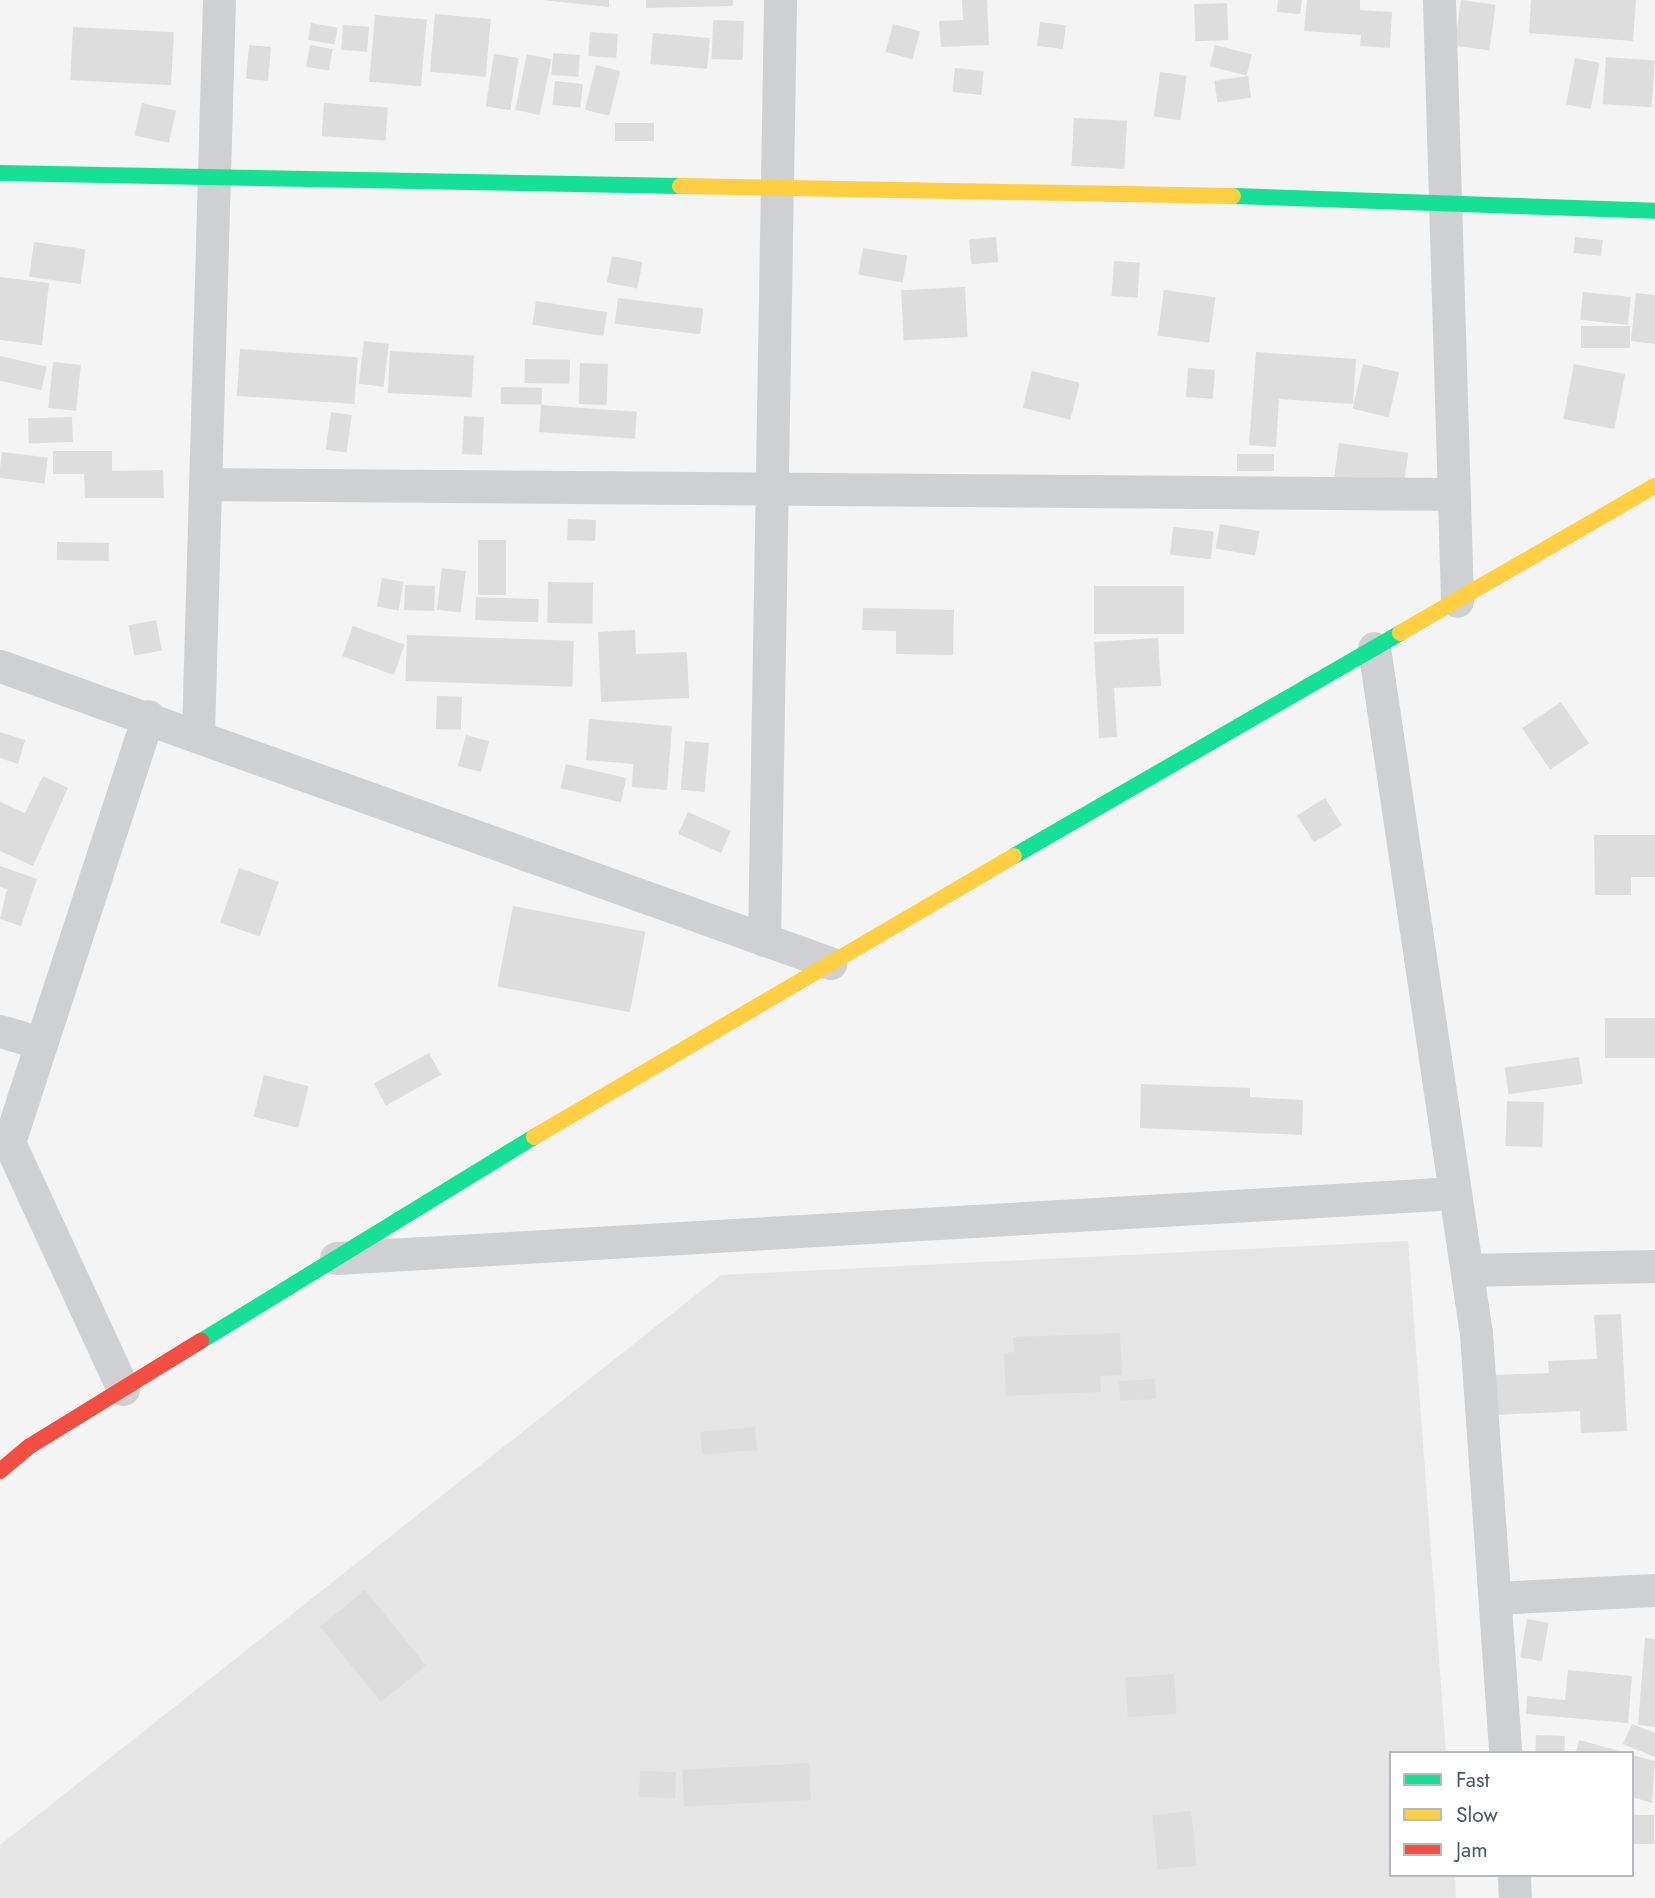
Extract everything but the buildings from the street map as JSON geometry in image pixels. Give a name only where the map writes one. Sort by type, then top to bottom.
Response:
[{"type":"main road","points":[[0,173],[1444,200],[1655,211]]},
{"type":"main road","points":[[0,1471],[15,1443],[124,1388],[646,1068],[1655,486]]},
{"type":"street","points":[[198,733],[219,0]]},
{"type":"street","points":[[764,940],[780,0]]},
{"type":"street","points":[[1438,0],[1457,601]]},
{"type":"street","points":[[205,484],[1453,494]]},
{"type":"street","points":[[1374,648],[1467,1270],[1495,1598],[1505,1751]]},
{"type":"street","points":[[0,666],[198,733],[830,963]]},
{"type":"street","points":[[124,1388],[9,1142],[148,716]]},
{"type":"street","points":[[0,1031],[41,1043]]},
{"type":"street","points":[[336,1258],[1455,1193]]},
{"type":"street","points":[[1467,1270],[1655,1266]]},
{"type":"street","points":[[1495,1598],[1655,1590]]},
{"type":"street","points":[[1514,1877],[1515,1898]]},
{"type":"shaded area","points":[[1408,1241],[1446,1751],[1389,1751],[1389,1877],[1455,1877],[1456,1898],[0,1898],[0,1845],[721,1275]]},
{"type":"traffic: fast","points":[[0,173],[680,186]]},
{"type":"traffic: fast","points":[[1233,196],[1655,211]]},
{"type":"traffic: fast","points":[[1014,856],[1400,633]]},
{"type":"traffic: fast","points":[[201,1341],[534,1137]]},
{"type":"traffic: slow","points":[[680,186],[1233,196]]},
{"type":"traffic: slow","points":[[1400,633],[1655,486]]},
{"type":"traffic: slow","points":[[534,1137],[1014,856]]},
{"type":"traffic: jam","points":[[0,1471],[30,1446],[201,1341]]}]
